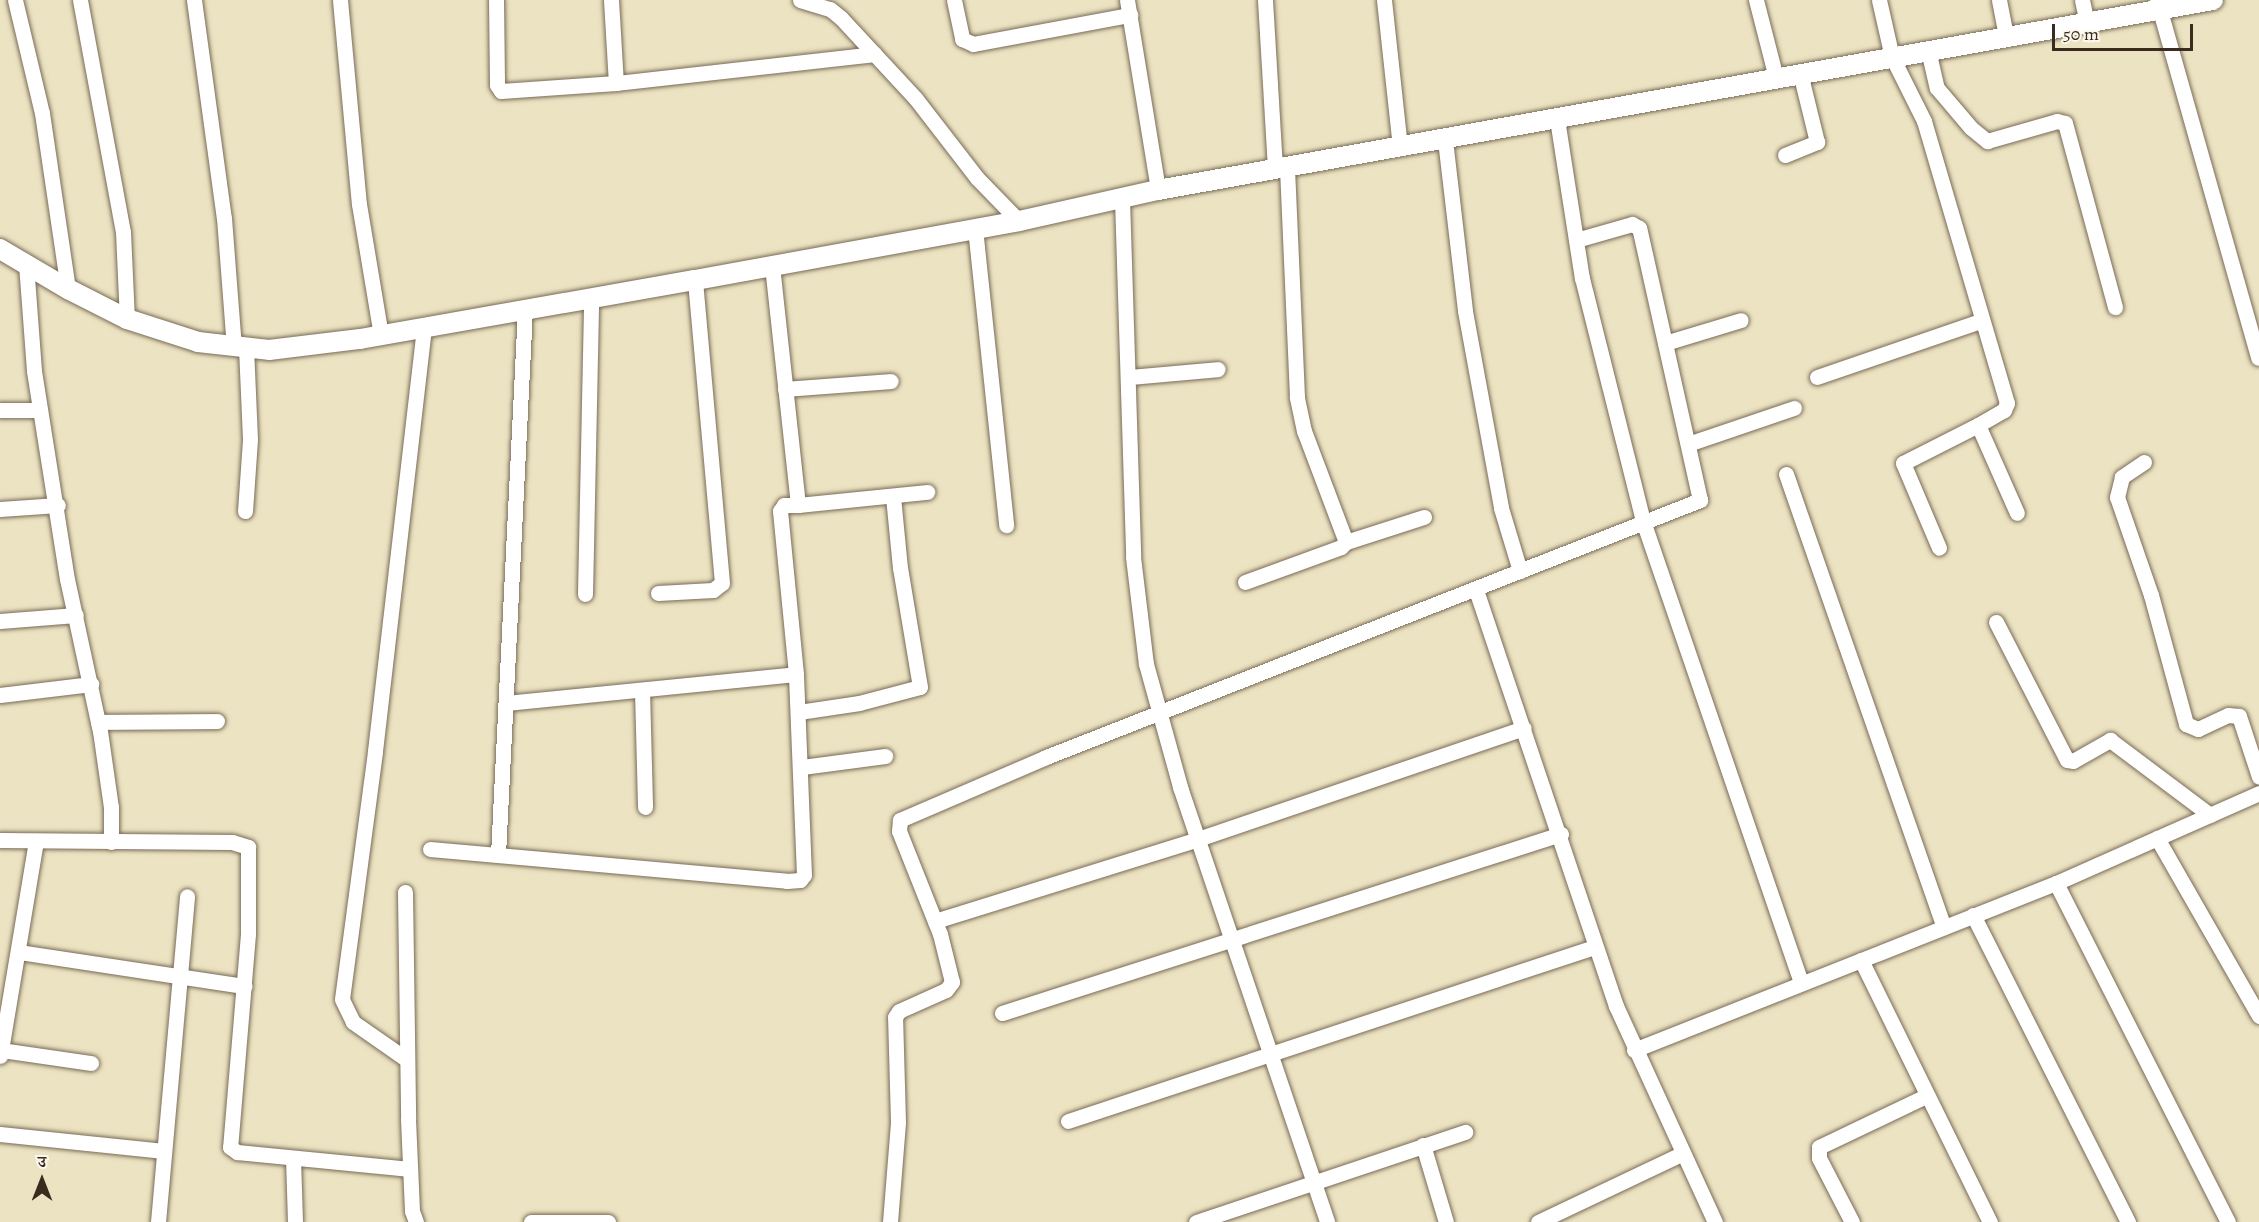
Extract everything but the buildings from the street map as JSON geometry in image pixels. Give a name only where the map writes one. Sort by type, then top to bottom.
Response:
[{"type":"street","points":[[15,0],[42,113],[68,290]]},
{"type":"street","points":[[80,0],[123,231],[127,319]]},
{"type":"street","points":[[194,0],[243,357],[250,439],[245,510]]},
{"type":"street","points":[[340,0],[358,204],[381,335]]},
{"type":"street","points":[[496,0],[497,85],[501,91],[616,83],[874,54]]},
{"type":"street","points":[[611,0],[616,83]]},
{"type":"street","points":[[800,0],[833,11],[916,99],[977,178],[1019,221]]},
{"type":"street","points":[[954,0],[962,39],[973,45],[1129,7],[1158,190]]},
{"type":"street","points":[[1265,0],[1284,177],[1298,406],[1346,542]]},
{"type":"street","points":[[1384,0],[1400,148]]},
{"type":"street","points":[[1756,0],[1776,78]]},
{"type":"street","points":[[1879,0],[1895,63],[1924,121],[2007,403],[2004,410],[1978,425],[1903,462],[1939,548]]},
{"type":"street","points":[[1999,0],[2006,37]]},
{"type":"street","points":[[2082,0],[2087,23]]},
{"type":"street","points":[[0,249],[27,275],[68,290],[127,319],[243,357],[269,350],[381,335],[423,337],[976,240],[1019,221],[1123,210],[1158,190],[1284,177],[1400,148],[1447,153],[1776,78],[1802,84],[1895,63],[1930,59],[2006,37],[2160,13],[2213,0]]},
{"type":"street","points":[[2160,13],[2258,358]]},
{"type":"street","points":[[1930,59],[1937,88],[1987,141],[2057,121],[2065,123],[2115,307]]},
{"type":"street","points":[[1785,155],[1816,142],[1802,84]]},
{"type":"street","points":[[1558,128],[1576,240],[1599,353],[1643,521],[1801,983]]},
{"type":"street","points":[[1447,153],[1465,311],[1501,508],[1520,571]]},
{"type":"street","points":[[1123,210],[1135,596],[1159,714],[1198,839],[1326,1222]]},
{"type":"street","points":[[890,1222],[898,1122],[896,1017],[899,1011],[946,990],[952,982],[935,921],[899,831],[900,820],[1046,757],[1476,590],[1701,498],[1637,226],[1576,240]]},
{"type":"street","points":[[976,240],[1006,525]]},
{"type":"street","points":[[773,274],[798,505]]},
{"type":"street","points":[[27,275],[40,410],[58,505],[65,568],[98,722],[111,807],[111,842]]},
{"type":"street","points":[[658,593],[713,590],[722,583],[696,290]]},
{"type":"street","points":[[585,594],[591,306]]},
{"type":"street","points":[[498,855],[525,318]]},
{"type":"street","points":[[1665,343],[1741,320]]},
{"type":"street","points":[[1817,377],[1981,321]]},
{"type":"street","points":[[406,1059],[352,1022],[342,999],[375,751],[423,337]]},
{"type":"street","points":[[1129,377],[1218,369]]},
{"type":"street","points":[[784,389],[891,381]]},
{"type":"street","points":[[1688,444],[1794,408]]},
{"type":"street","points":[[0,410],[40,410]]},
{"type":"street","points":[[1978,425],[2017,513]]},
{"type":"street","points":[[2144,462],[2122,477],[2117,497],[2151,595],[2186,724],[2198,729],[2228,715],[2239,716],[2259,777]]},
{"type":"street","points":[[1786,474],[1944,927]]},
{"type":"street","points":[[430,849],[800,880],[805,868],[802,767],[796,674],[780,510],[784,505],[927,492]]},
{"type":"street","points":[[799,712],[859,704],[920,687],[900,568],[893,496]]},
{"type":"street","points":[[0,509],[58,505]]},
{"type":"street","points":[[1245,582],[1341,547],[1346,542],[1424,517]]},
{"type":"street","points":[[1476,590],[1561,834],[1594,947],[1634,1050],[1715,1222]]},
{"type":"street","points":[[0,621],[76,615]]},
{"type":"street","points":[[1996,622],[2067,760],[2073,760],[2110,740],[2210,815]]},
{"type":"street","points":[[506,703],[796,674]]},
{"type":"street","points":[[0,695],[91,684]]},
{"type":"street","points":[[642,690],[645,807]]},
{"type":"street","points":[[98,722],[217,721]]},
{"type":"street","points":[[935,921],[1198,839],[1524,728]]},
{"type":"street","points":[[802,767],[885,756]]},
{"type":"street","points":[[1634,1050],[2056,883],[2259,794]]},
{"type":"street","points":[[1002,1013],[1561,834]]},
{"type":"street","points":[[2157,838],[2259,1016]]},
{"type":"street","points":[[0,840],[232,842],[248,848],[250,876],[244,986],[230,1147],[237,1152],[410,1169]]},
{"type":"street","points":[[36,841],[1,1053],[91,1063]]},
{"type":"street","points":[[2056,883],[2228,1222]]},
{"type":"street","points":[[405,892],[406,1059],[410,1169],[416,1222]]},
{"type":"street","points":[[158,1222],[187,896]]},
{"type":"street","points":[[1973,915],[2128,1222]]},
{"type":"street","points":[[1068,1122],[1594,947]]},
{"type":"street","points":[[19,952],[244,986]]},
{"type":"street","points":[[1861,960],[1990,1222]]},
{"type":"street","points":[[1852,1222],[1819,1158],[1819,1147],[1926,1096]]},
{"type":"street","points":[[1196,1222],[1465,1132]]},
{"type":"street","points":[[0,1134],[164,1151]]},
{"type":"street","points":[[1423,1145],[1446,1222]]},
{"type":"street","points":[[1538,1222],[1681,1154]]},
{"type":"street","points":[[293,1158],[295,1222]]},
{"type":"street","points":[[531,1222],[608,1222]]}]
